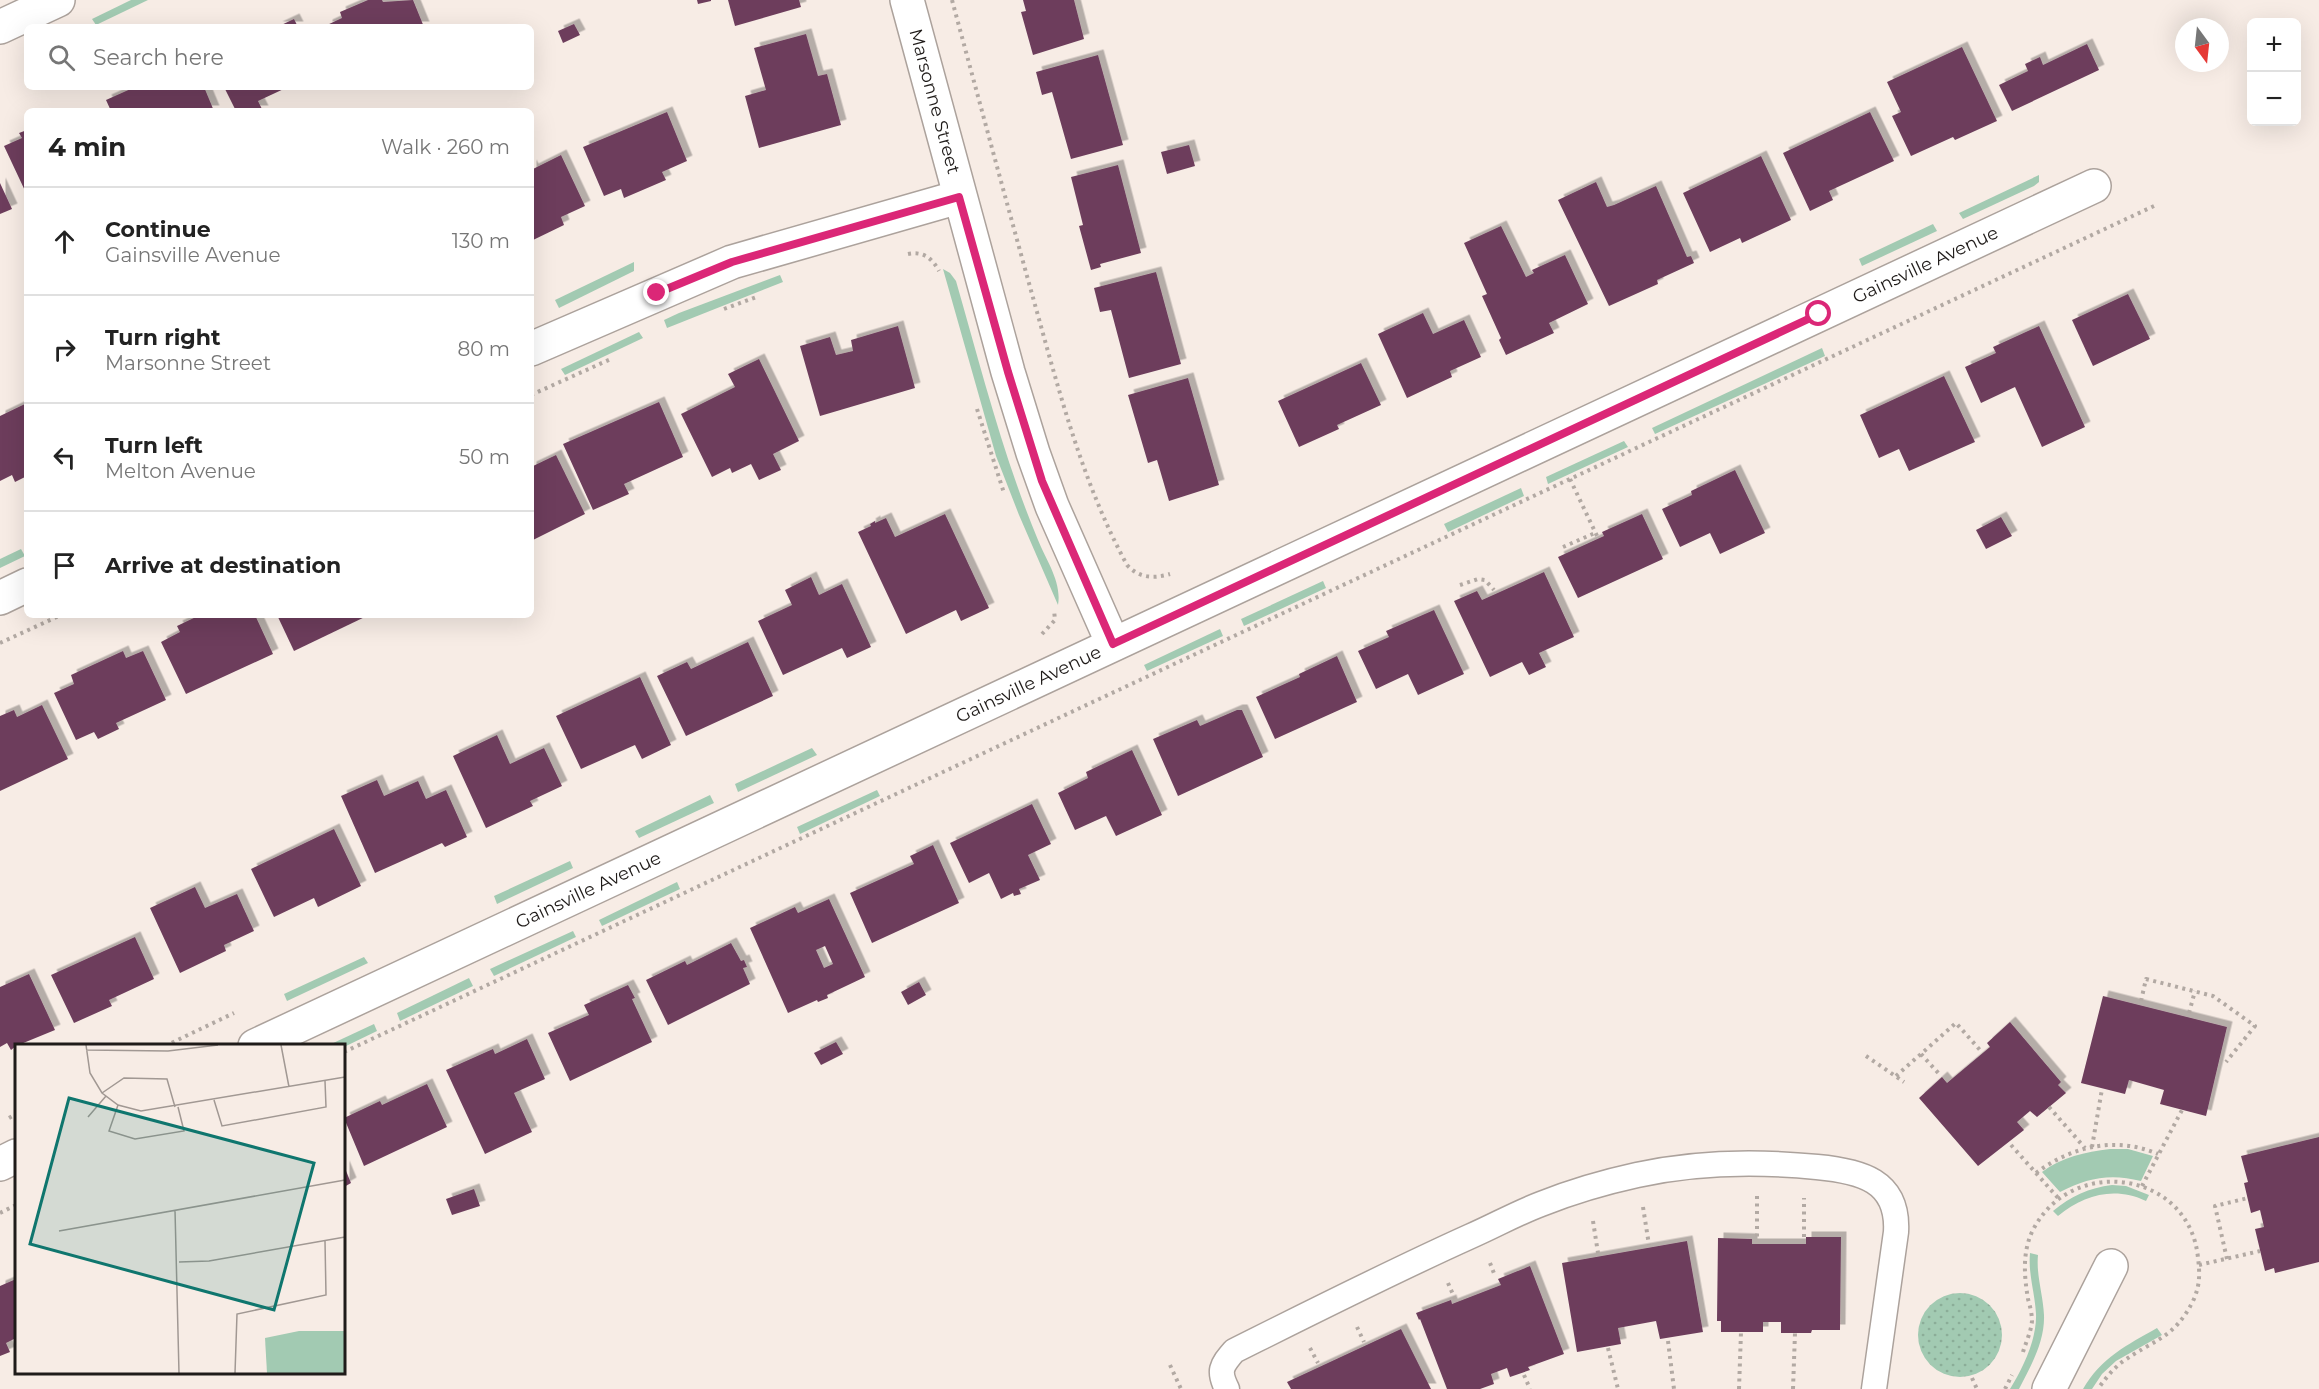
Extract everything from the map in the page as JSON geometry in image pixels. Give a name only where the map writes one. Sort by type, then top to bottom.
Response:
[{"type":"street","points":[[0,27],[58,0]]},
{"type":"street","name":"Marsonne Street","points":[[907,0],[1008,372],[1042,481],[1113,644]]},
{"type":"street","name":"Gainsville Avenue","points":[[259,1044],[2094,186]]},
{"type":"street","points":[[534,348],[732,262],[959,197]]},
{"type":"street","points":[[0,598],[24,586]]},
{"type":"street","points":[[0,1164],[15,1156]]},
{"type":"street","points":[[2049,1389],[2111,1266]]},
{"type":"lane","points":[[1227,1389],[1222,1379],[1222,1365],[1234,1351],[1435,1252],[1542,1204],[1637,1175],[1712,1164],[1757,1163],[1838,1169],[1863,1175],[1878,1183],[1894,1204],[1897,1218],[1896,1232],[1874,1389]]},
{"type":"path","points":[[952,0],[1063,408],[1082,464],[1101,510],[1127,565],[1133,572],[1152,578],[1175,572]]},
{"type":"path","points":[[345,1052],[2154,206]]},
{"type":"path","points":[[905,254],[916,252],[931,258],[939,269],[942,279]]},
{"type":"path","points":[[718,312],[763,295]]},
{"type":"path","points":[[534,394],[614,357]]},
{"type":"path","points":[[975,402],[1008,503]]},
{"type":"path","points":[[1563,547],[1596,535],[1570,479]]},
{"type":"path","points":[[1460,585],[1478,579],[1485,580],[1494,590]]},
{"type":"path","points":[[1034,638],[1044,633],[1055,620],[1053,606]]},
{"type":"path","points":[[0,644],[55,618]]},
{"type":"path","points":[[2141,1001],[2146,979],[2213,996],[2255,1026],[2226,1062]]},
{"type":"path","points":[[2189,1013],[2195,991]]},
{"type":"path","points":[[169,1044],[240,1010]]},
{"type":"path","points":[[1896,1076],[1956,1023],[1980,1050]]},
{"type":"path","points":[[1921,1054],[1941,1076]]},
{"type":"path","points":[[1866,1056],[1904,1082]]},
{"type":"path","points":[[2092,1147],[2102,1089]]},
{"type":"path","points":[[2049,1107],[2085,1148]]},
{"type":"path","points":[[2142,1186],[2182,1110]]},
{"type":"path","points":[[2036,1173],[2051,1161],[2085,1148],[2123,1144],[2143,1147],[2158,1154]]},
{"type":"path","points":[[2011,1145],[2059,1199]]},
{"type":"path","points":[[1757,1163],[1757,1240]]},
{"type":"path","points":[[2227,1259],[2215,1206],[2248,1198]]},
{"type":"path","points":[[0,1213],[15,1206]]},
{"type":"path","points":[[2199,1265],[2260,1251]]},
{"type":"path","points":[[1739,1389],[1741,1332]]},
{"type":"path","points":[[1794,1389],[1795,1333]]},
{"type":"path","points":[[1668,1341],[1674,1389]]},
{"type":"path","points":[[1608,1348],[1618,1389]]},
{"type":"path","points":[[1170,1365],[1181,1389]]},
{"type":"path","points":[[1524,1375],[1530,1389]]},
{"type":"path","points":[[1972,1378],[1977,1389]]},
{"type":"green space","points":[[131,0],[148,0],[98,24],[92,19]]},
{"type":"green space","points":[[2039,175],[2039,182],[2034,186],[1963,219],[1959,213]]},
{"type":"green space","points":[[1933,224],[1937,231],[1862,266],[1859,259]]},
{"type":"green space","points":[[634,262],[634,271],[559,308],[555,300]]},
{"type":"green space","points":[[943,269],[950,273],[956,281],[993,412],[1014,476],[1056,580],[1058,605],[996,456]]},
{"type":"green space","points":[[780,275],[783,282],[667,328],[664,320]]},
{"type":"green space","points":[[639,332],[643,338],[565,375],[561,369]]},
{"type":"green space","points":[[1822,348],[1825,356],[1655,434],[1652,428]]},
{"type":"green space","points":[[1624,441],[1628,447],[1548,484],[1546,477]]},
{"type":"green space","points":[[1521,488],[1524,496],[1448,532],[1444,524]]},
{"type":"green space","points":[[21,549],[24,554],[24,556],[0,568],[0,559]]},
{"type":"green space","points":[[1323,581],[1326,588],[1244,626],[1241,619]]},
{"type":"green space","points":[[1220,629],[1223,636],[1147,671],[1144,665]]},
{"type":"green space","points":[[812,748],[817,755],[738,792],[735,784]]},
{"type":"green space","points":[[877,790],[880,796],[800,834],[797,827]]},
{"type":"green space","points":[[710,795],[714,803],[639,838],[635,831]]},
{"type":"green space","points":[[570,861],[573,868],[497,904],[494,896]]},
{"type":"green space","points":[[677,882],[680,889],[602,926],[599,920]]},
{"type":"green space","points":[[573,931],[576,937],[494,976],[490,969]]},
{"type":"green space","points":[[364,957],[368,963],[287,1001],[284,994]]},
{"type":"green space","points":[[469,978],[473,986],[400,1021],[397,1013]]},
{"type":"green space","points":[[374,1024],[377,1031],[345,1047],[345,1044],[331,1044]]},
{"type":"green space","points":[[2110,1149],[2128,1149],[2153,1156],[2141,1181],[2119,1177],[2099,1178],[2060,1192],[2042,1172],[2074,1156]]},
{"type":"green space","points":[[2112,1185],[2126,1186],[2149,1195],[2146,1201],[2122,1194],[2100,1195],[2078,1203],[2058,1216],[2053,1211],[2081,1194]]},
{"type":"green space","points":[[2030,1253],[2038,1255],[2044,1325],[2036,1353],[2019,1389],[2010,1389],[2028,1353],[2036,1324]]},
{"type":"green space","points":[[1952,1293],[1968,1293],[1984,1300],[1995,1311],[2002,1327],[1999,1351],[1990,1365],[1968,1377],[1952,1377],[1936,1370],[1925,1359],[1918,1343],[1918,1327],[1925,1311],[1936,1300]]},
{"type":"green space","points":[[2157,1328],[2162,1335],[2116,1361],[2102,1374],[2092,1389],[2083,1389],[2106,1361]]},
{"type":"building","points":[[368,0],[382,0],[383,2],[413,0],[423,24],[329,24],[342,18],[340,12]]},
{"type":"building","points":[[697,0],[711,0],[711,1],[698,4]]},
{"type":"building","points":[[728,0],[799,0],[801,7],[735,26]]},
{"type":"building","points":[[1023,0],[1074,0],[1084,39],[1033,55],[1021,12],[1026,11]]},
{"type":"building","points":[[294,19],[296,24],[283,24]]},
{"type":"building","points":[[574,24],[580,35],[563,43],[558,31]]},
{"type":"building","points":[[806,34],[818,76],[827,74],[841,125],[759,148],[745,96],[766,90],[754,48]]},
{"type":"building","points":[[2087,44],[2099,70],[2012,111],[1999,85],[2028,71],[2025,64],[2040,57],[2043,65]]},
{"type":"building","points":[[1962,47],[1997,121],[1911,156],[1892,116],[1901,112],[1887,82]]},
{"type":"building","points":[[1098,55],[1123,145],[1071,159],[1052,92],[1042,95],[1036,72]]},
{"type":"building","points":[[128,90],[205,90],[213,108],[110,108],[106,100]]},
{"type":"building","points":[[226,90],[282,90],[258,101],[262,108],[234,108]]},
{"type":"building","points":[[667,112],[687,161],[662,172],[666,180],[624,198],[621,189],[604,196],[583,147]]},
{"type":"building","points":[[1870,112],[1894,161],[1829,191],[1833,200],[1810,211],[1783,153]]},
{"type":"building","points":[[24,131],[24,189],[4,146],[22,138],[19,133]]},
{"type":"building","points":[[1189,145],[1195,166],[1167,174],[1161,152]]},
{"type":"building","points":[[561,155],[585,206],[561,217],[564,225],[534,240],[534,168]]},
{"type":"building","points":[[1761,156],[1791,220],[1742,243],[1740,238],[1710,252],[1683,193]]},
{"type":"building","points":[[1118,165],[1141,253],[1100,264],[1101,267],[1091,270],[1079,226],[1083,225],[1071,177]]},
{"type":"building","points":[[1596,182],[1607,207],[1656,186],[1687,257],[1691,256],[1694,263],[1657,280],[1658,284],[1609,306],[1558,200]]},
{"type":"building","points":[[0,183],[12,209],[0,214]]},
{"type":"building","points":[[1501,226],[1526,277],[1534,273],[1532,270],[1565,255],[1588,304],[1549,323],[1554,333],[1506,355],[1482,296],[1487,294],[1464,243]]},
{"type":"building","points":[[1156,272],[1181,364],[1129,378],[1111,310],[1100,312],[1094,288]]},
{"type":"building","points":[[2128,294],[2150,339],[2093,366],[2072,320]]},
{"type":"building","points":[[1423,313],[1433,334],[1464,320],[1481,357],[1450,371],[1452,377],[1407,398],[1378,334]]},
{"type":"building","points":[[898,326],[915,388],[820,416],[800,346],[830,337],[836,355],[853,351],[851,340]]},
{"type":"building","points":[[2039,326],[2085,427],[2042,447],[2015,387],[1981,403],[1965,367],[1996,353],[1993,347]]},
{"type":"building","points":[[759,359],[799,441],[773,454],[781,470],[759,480],[751,464],[732,473],[730,468],[712,477],[681,414],[735,387],[728,374]]},
{"type":"building","points":[[1361,363],[1381,405],[1337,425],[1339,429],[1299,447],[1278,401]]},
{"type":"building","points":[[1944,376],[1975,442],[1909,471],[1899,449],[1879,458],[1860,415]]},
{"type":"building","points":[[1188,378],[1219,485],[1169,501],[1157,460],[1148,463],[1128,395]]},
{"type":"building","points":[[659,402],[683,457],[624,484],[629,494],[593,510],[563,444]]},
{"type":"building","points":[[24,404],[24,478],[15,482],[12,475],[0,481],[0,416]]},
{"type":"building","points":[[556,455],[585,514],[534,540],[534,466]]},
{"type":"building","points":[[1735,470],[1765,533],[1720,554],[1710,533],[1680,547],[1662,509],[1692,495],[1691,491]]},
{"type":"building","points":[[945,514],[989,608],[961,621],[956,610],[906,634],[858,532],[871,526],[870,524],[875,521],[875,523],[886,518],[895,537]]},
{"type":"building","points":[[1642,514],[1663,559],[1578,598],[1558,557],[1604,536],[1602,532]]},
{"type":"building","points":[[2001,517],[2012,536],[1986,549],[1976,530]]},
{"type":"building","points":[[1544,572],[1574,637],[1539,653],[1546,667],[1529,675],[1522,662],[1490,677],[1454,601],[1477,591],[1482,600]]},
{"type":"building","points":[[811,577],[819,595],[842,584],[871,647],[847,658],[842,648],[783,675],[758,621],[792,605],[785,590]]},
{"type":"building","points":[[1434,610],[1464,674],[1418,695],[1408,674],[1376,689],[1358,651],[1389,637],[1386,631]]},
{"type":"building","points":[[194,618],[256,618],[273,654],[186,694],[161,642],[180,632],[177,626]]},
{"type":"building","points":[[278,618],[363,618],[294,651]]},
{"type":"building","points":[[748,642],[773,696],[686,736],[657,676],[687,662],[691,669]]},
{"type":"building","points":[[123,651],[126,658],[143,651],[166,700],[116,723],[119,729],[98,739],[94,732],[76,740],[54,693],[74,684],[71,675]]},
{"type":"building","points":[[1337,656],[1357,702],[1275,739],[1256,697],[1300,677],[1299,674]]},
{"type":"building","points":[[640,677],[671,745],[642,759],[635,745],[581,769],[556,716]]},
{"type":"building","points":[[42,705],[68,759],[0,791],[0,716],[14,710],[17,717]]},
{"type":"building","points":[[1242,710],[1263,757],[1178,796],[1153,739],[1197,720],[1200,726]]},
{"type":"building","points":[[497,735],[510,764],[544,748],[562,786],[530,801],[533,806],[486,828],[453,756]]},
{"type":"building","points":[[1132,750],[1162,815],[1116,836],[1106,816],[1075,830],[1058,793],[1088,778],[1086,772]]},
{"type":"building","points":[[377,780],[384,796],[418,781],[426,799],[446,790],[467,837],[445,847],[442,843],[375,873],[341,796]]},
{"type":"building","points":[[1032,804],[1051,844],[1028,855],[1040,880],[1019,889],[1021,894],[1014,896],[1013,893],[1001,899],[989,873],[969,883],[950,843]]},
{"type":"building","points":[[334,829],[361,886],[318,907],[314,898],[274,917],[251,869]]},
{"type":"building","points":[[933,845],[959,903],[872,943],[850,893],[914,864],[910,856]]},
{"type":"building","points":[[195,887],[205,908],[237,894],[254,931],[224,945],[226,951],[180,973],[150,908]]},
{"type":"building","points":[[829,899],[865,977],[827,995],[828,998],[818,1002],[817,1000],[788,1013],[750,928],[795,907],[798,913]],"holes":[[[825,946],[833,964],[824,968],[816,950]]]},
{"type":"building","points":[[135,937],[154,979],[109,1000],[112,1006],[74,1023],[51,975]]},
{"type":"building","points":[[731,943],[741,961],[744,960],[747,967],[743,968],[750,984],[668,1025],[646,980],[685,961],[687,965]]},
{"type":"building","points":[[29,974],[55,1030],[21,1044],[15,1044],[11,1050],[7,1043],[0,1047],[0,987]]},
{"type":"building","points":[[919,982],[926,995],[908,1005],[901,992]]},
{"type":"building","points":[[628,985],[652,1042],[570,1081],[548,1033],[589,1015],[584,1005]]},
{"type":"building","points":[[2103,996],[2227,1027],[2206,1116],[2160,1104],[2164,1090],[2129,1080],[2125,1094],[2081,1083]]},
{"type":"building","points":[[2010,1022],[2061,1082],[2058,1085],[2066,1093],[2037,1117],[2030,1111],[2017,1122],[2024,1130],[1978,1166],[1919,1098],[1942,1077],[1947,1083],[1990,1047],[1987,1043]]},
{"type":"building","points":[[527,1039],[545,1079],[514,1093],[532,1132],[485,1154],[446,1070],[493,1049],[495,1054]]},
{"type":"building","points":[[836,1042],[843,1054],[821,1065],[814,1053]]},
{"type":"building","points":[[427,1084],[447,1127],[364,1166],[345,1118],[380,1101],[382,1105]]},
{"type":"building","points":[[2319,1137],[2319,1262],[2275,1273],[2274,1268],[2265,1271],[2255,1229],[2264,1227],[2260,1210],[2251,1213],[2244,1183],[2248,1182],[2241,1156]]},
{"type":"building","points":[[345,1168],[351,1183],[345,1186]]},
{"type":"building","points":[[474,1189],[480,1206],[452,1215],[446,1199]]},
{"type":"building","points":[[1806,1237],[1841,1237],[1840,1330],[1781,1333],[1781,1322],[1763,1322],[1763,1332],[1721,1332],[1721,1321],[1717,1321],[1718,1238],[1752,1239],[1752,1244],[1806,1244]]},
{"type":"building","points":[[1687,1241],[1703,1332],[1660,1339],[1656,1321],[1618,1328],[1621,1344],[1577,1352],[1562,1263]]},
{"type":"building","points":[[1530,1266],[1564,1354],[1528,1367],[1530,1370],[1510,1377],[1507,1368],[1491,1374],[1494,1384],[1480,1389],[1447,1389],[1416,1313],[1451,1300],[1452,1304],[1501,1285],[1498,1279]]},
{"type":"building","points":[[15,1279],[15,1338],[6,1343],[10,1352],[0,1356],[0,1286]]},
{"type":"building","points":[[1401,1329],[1431,1389],[1291,1389],[1287,1382]]},
{"type":"route","points":[[657,293],[732,262],[959,197],[1008,372],[1042,481],[1113,644],[1819,314]]}]
